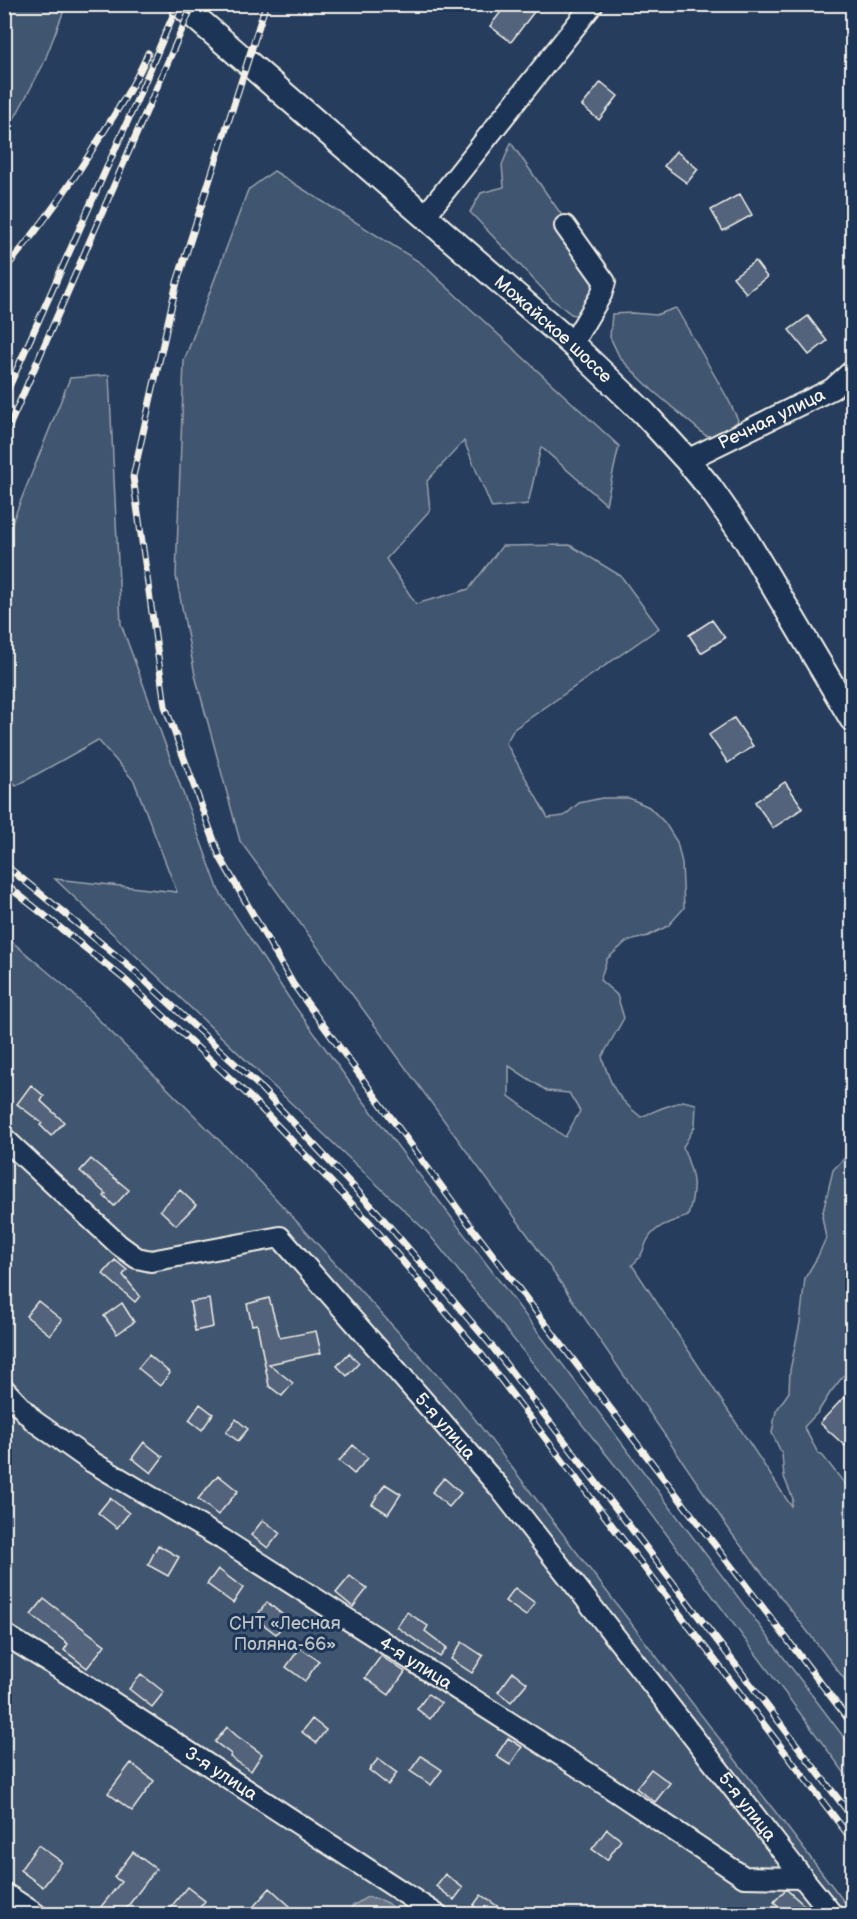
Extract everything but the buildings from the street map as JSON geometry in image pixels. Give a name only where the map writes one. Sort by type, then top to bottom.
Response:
[{"type":"main road","name":"Можайское шоссе","points":[[180,4],[572,344],[644,413],[710,488],[745,538],[852,719]]},
{"type":"street","points":[[425,216],[593,4]]},
{"type":"street","points":[[565,226],[605,282],[601,295],[572,344]]},
{"type":"street","name":"Речная улица","points":[[687,460],[832,389],[852,371]]},
{"type":"street","name":"5-я улица","points":[[4,1138],[119,1245],[137,1258],[151,1261],[280,1237],[498,1486],[803,1878]]},
{"type":"street","name":"4-я улица","points":[[4,1389],[34,1421],[92,1462],[252,1558],[579,1767],[744,1877],[803,1878]]},
{"type":"street","name":"3-я улица","points":[[4,1634],[104,1696],[436,1914]]},
{"type":"street","points":[[803,1878],[832,1914]]},
{"type":"street","points":[[4,1893],[36,1914]]},
{"type":"green space","points":[[5,4],[66,5],[43,65],[5,136]]},
{"type":"green space","points":[[511,143],[599,268],[592,319],[571,314],[552,299],[470,212],[481,193],[504,187],[502,165]]},
{"type":"green space","points":[[274,171],[421,263],[619,446],[606,504],[541,447],[528,504],[492,508],[464,441],[427,481],[430,510],[386,559],[416,604],[469,589],[502,546],[570,545],[621,576],[659,628],[514,729],[506,743],[548,818],[564,816],[579,803],[602,798],[629,798],[649,807],[665,823],[677,842],[682,863],[684,908],[668,926],[648,936],[626,942],[607,959],[600,980],[617,995],[624,1018],[602,1057],[620,1098],[641,1117],[683,1101],[696,1104],[695,1126],[683,1147],[693,1181],[693,1196],[688,1216],[665,1224],[655,1231],[647,1241],[640,1257],[632,1265],[791,1506],[793,1499],[784,1477],[782,1454],[772,1433],[776,1411],[789,1392],[790,1370],[800,1323],[805,1278],[826,1238],[822,1216],[833,1170],[850,1152],[852,1154],[852,1365],[818,1412],[804,1427],[818,1453],[823,1456],[852,1493],[852,1689],[735,1538],[530,1238],[240,841],[195,675],[176,576],[184,361],[248,190]],"holes":[[[509,1066],[547,1091],[569,1093],[580,1111],[565,1137],[509,1096]]]},
{"type":"green space","points":[[676,308],[738,420],[727,439],[705,435],[652,390],[620,358],[610,337],[612,314],[656,315]]},
{"type":"green space","points":[[109,375],[121,624],[219,891],[289,998],[356,1091],[852,1748],[852,1783],[618,1469],[428,1233],[55,879],[177,892],[134,781],[98,740],[16,786],[5,771],[5,540],[70,378]]},
{"type":"green space","name":"СНТ «Лесная Поляна-66»","points":[[4,935],[67,988],[254,1175],[458,1397],[852,1914],[5,1914]]},
{"type":"shaded area","points":[[367,1897],[384,1901],[401,1914],[349,1914],[351,1907]]},
{"type":"railway","points":[[4,398],[178,4]]},
{"type":"railway","points":[[4,438],[193,4]]},
{"type":"railway","points":[[266,4],[177,282],[133,477],[165,706],[220,857],[293,984],[466,1220],[852,1724]]},
{"type":"railway","points":[[4,270],[43,222],[79,171],[126,95],[148,53]]},
{"type":"railway","points":[[4,864],[129,966],[258,1085],[378,1213],[491,1345],[852,1817]]},
{"type":"railway","points":[[4,883],[123,978],[251,1098],[371,1224],[482,1355],[852,1840]]}]
